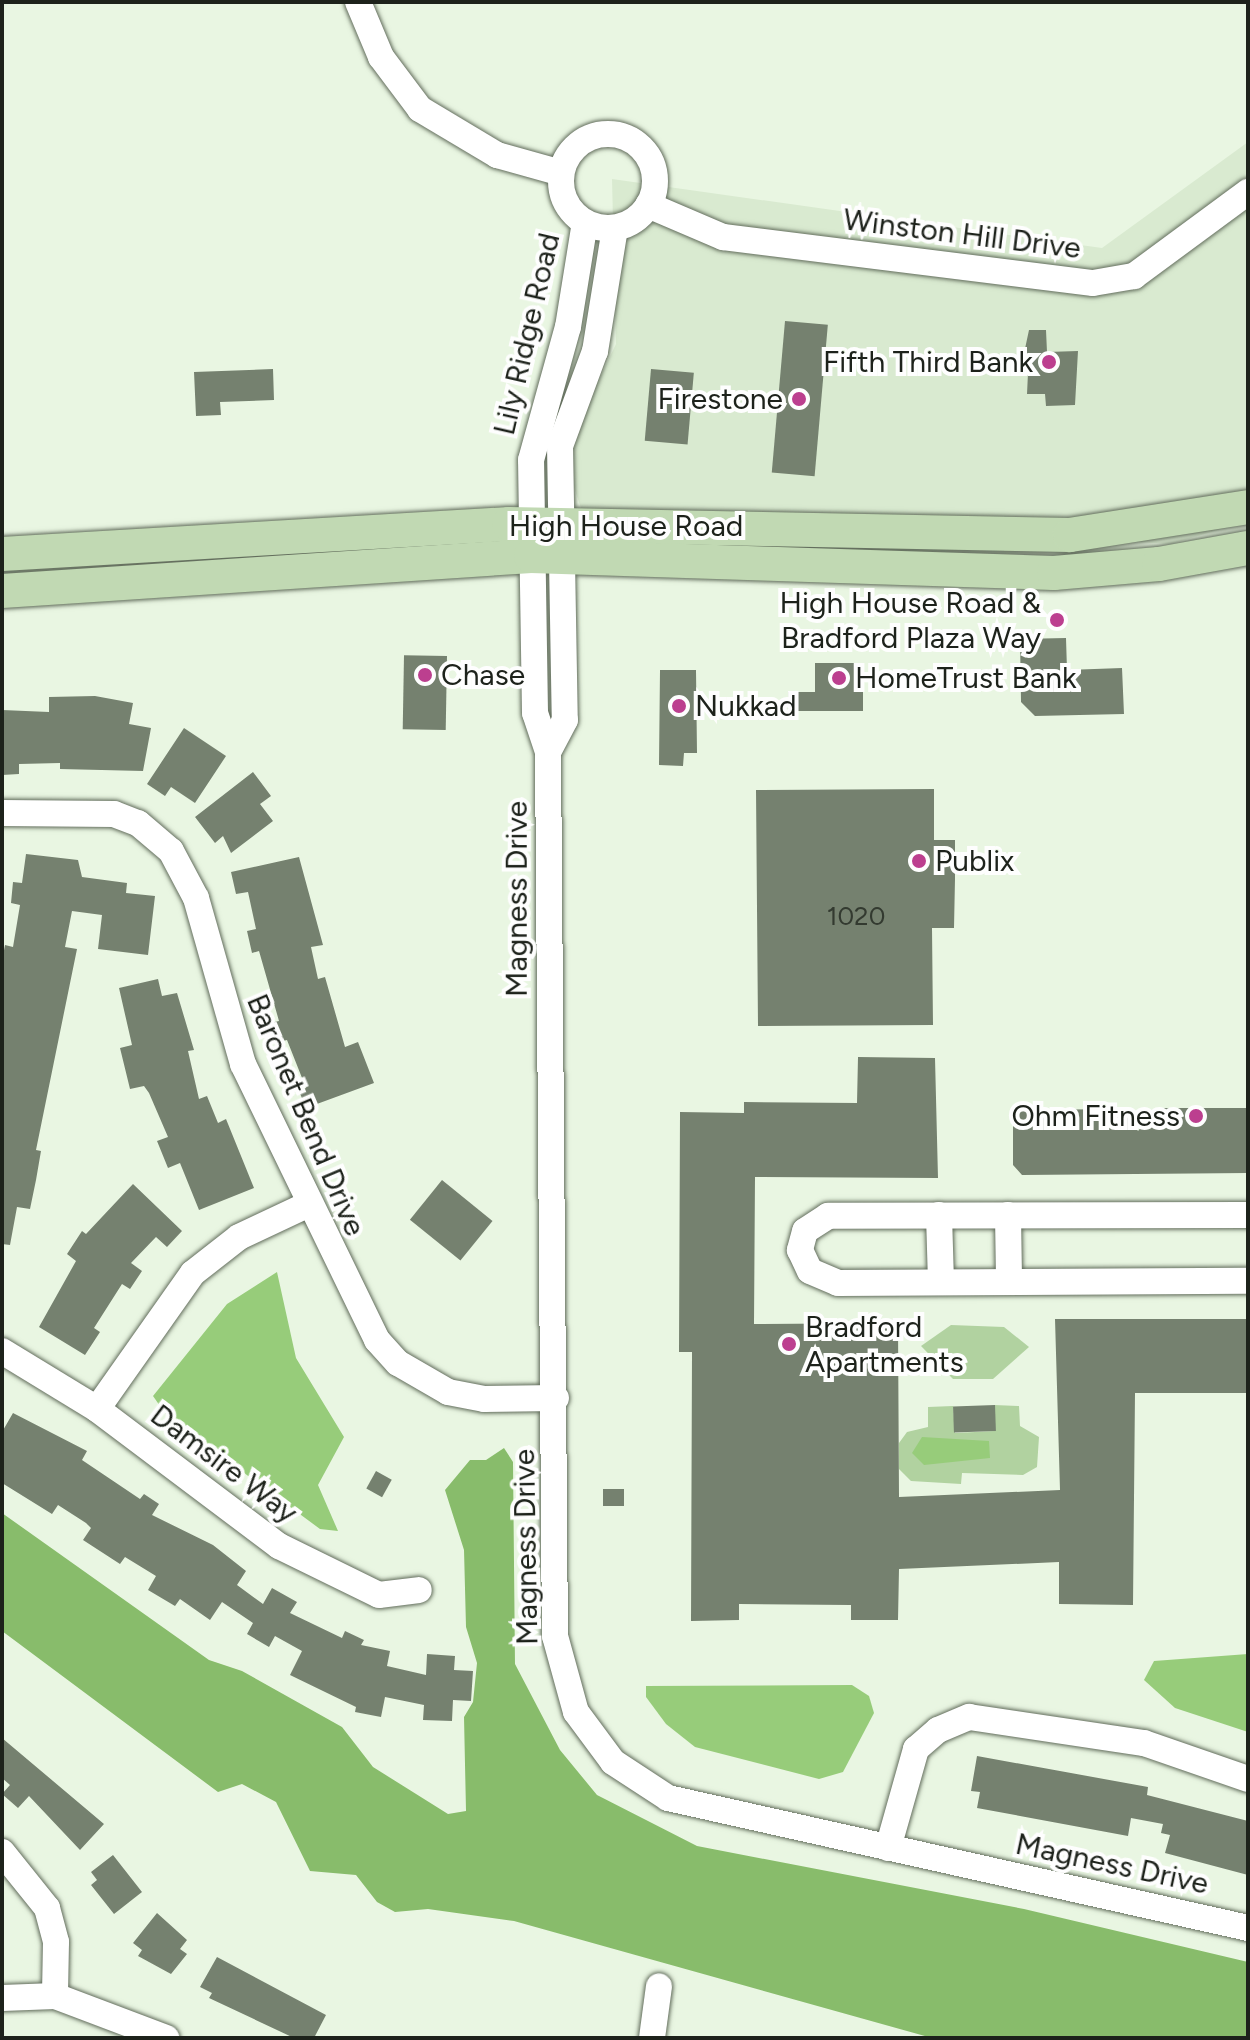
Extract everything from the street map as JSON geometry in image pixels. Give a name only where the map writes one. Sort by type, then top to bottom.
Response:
[{"type":"main road","name":"High House Road","points":[[2,554],[545,540],[1070,535],[1248,507]]},
{"type":"main road","name":"High House Road","points":[[2,591],[545,540],[1026,574],[1159,564],[1248,548]]},
{"type":"street","points":[[358,2],[381,57],[420,109],[497,155],[561,173]]},
{"type":"street","points":[[605,135],[628,139],[653,168],[648,205],[615,228],[585,222],[564,199],[561,173],[581,143],[605,135]]},
{"type":"street","name":"Winston Hill Drive","points":[[648,205],[723,237],[1093,283],[1134,276],[1248,192]]},
{"type":"street","name":"Lily Ridge Road","points":[[545,540],[533,439],[568,327],[585,222]]},
{"type":"street","name":"Lily Ridge Road","points":[[545,540],[560,446],[595,351],[615,228]]},
{"type":"street","name":"Magness Drive","points":[[545,540],[535,713],[548,752],[556,1398],[555,1636],[576,1712],[613,1762],[668,1798],[1248,1928]]},
{"type":"street","name":"Baronet Bend Drive","points":[[2,813],[114,814],[138,823],[171,851],[196,898],[243,1064],[361,1315],[398,1363],[448,1392],[484,1399],[556,1398]]},
{"type":"street","points":[[97,1409],[193,1273],[239,1237],[307,1205]]},
{"type":"street","points":[[939,1215],[941,1282]]},
{"type":"street","points":[[1008,1215],[1009,1282]]},
{"type":"street","points":[[1248,1215],[828,1216],[805,1231],[800,1250],[810,1271],[838,1283],[1248,1281]]},
{"type":"street","name":"Damsire Way","points":[[2,1351],[97,1409],[279,1546],[379,1595],[419,1590]]},
{"type":"street","points":[[888,1848],[916,1749],[938,1730],[969,1717],[1144,1743],[1248,1779]]},
{"type":"street","points":[[2,1852],[47,1908],[56,1942],[55,1996]]},
{"type":"street","points":[[652,2038],[659,1986]]},
{"type":"street","points":[[2,1998],[55,1996],[166,2038]]},
{"type":"shaded area","points":[[1248,142],[1248,521],[1171,544],[581,508],[569,472],[575,430],[616,344],[612,179],[1102,248]]},
{"type":"shaded area","points":[[277,1272],[296,1358],[344,1437],[318,1485],[338,1531],[320,1529],[167,1416],[153,1396],[227,1304]]},
{"type":"shaded area","points":[[951,1325],[1004,1327],[1029,1347],[993,1379],[953,1379],[921,1346]]},
{"type":"shaded area","points":[[994,1405],[1019,1406],[1020,1426],[1039,1437],[1037,1467],[1023,1475],[962,1473],[961,1484],[911,1481],[899,1469],[899,1443],[907,1432],[928,1427],[928,1407],[953,1406],[955,1433],[995,1431]]},
{"type":"shaded area","points":[[922,1437],[989,1441],[990,1458],[924,1465],[912,1453]]},
{"type":"shaded area","points":[[504,1448],[513,1462],[515,1664],[560,1750],[597,1795],[697,1846],[1024,1909],[1248,1962],[1248,2038],[932,2038],[514,1921],[428,1909],[395,1912],[377,1902],[356,1875],[310,1871],[276,1802],[242,1784],[218,1792],[2,1631],[2,1513],[209,1660],[242,1671],[342,1727],[373,1767],[448,1814],[466,1811],[464,1717],[473,1702],[477,1663],[466,1627],[464,1550],[445,1490],[470,1460],[486,1460]]},
{"type":"shaded area","points":[[1248,1654],[1248,1732],[1175,1708],[1144,1680],[1154,1661]]},
{"type":"shaded area","points":[[852,1685],[869,1696],[874,1713],[843,1772],[819,1779],[695,1747],[666,1724],[646,1697],[646,1686]]},
{"type":"building","name":"Firestone","points":[[785,321],[828,325],[815,476],[772,472]]},
{"type":"building","name":"Fifth Third Bank","points":[[1029,330],[1046,330],[1047,352],[1078,351],[1075,405],[1046,406],[1045,394],[1027,394],[1028,373],[1020,372]]},
{"type":"building","points":[[273,369],[274,400],[220,402],[221,415],[196,416],[194,372]]},
{"type":"building","points":[[651,369],[694,373],[688,444],[645,441]]},
{"type":"building","points":[[1066,638],[1067,670],[1122,668],[1124,714],[1035,716],[1021,702],[1020,639]]},
{"type":"building","name":"Chase","points":[[404,655],[447,656],[446,730],[403,729]]},
{"type":"building","name":"HomeTrust Bank","points":[[815,663],[863,663],[863,711],[788,711],[788,692],[815,692]]},
{"type":"building","name":"Nukkad","points":[[660,670],[696,670],[697,753],[684,753],[683,766],[659,765]]},
{"type":"building","points":[[95,696],[133,703],[129,724],[151,728],[143,771],[60,769],[60,763],[19,764],[19,774],[2,775],[2,710],[49,712],[49,697]]},
{"type":"building","points":[[184,728],[226,756],[195,803],[171,787],[165,796],[147,784]]},
{"type":"building","points":[[253,772],[271,796],[260,804],[273,821],[231,853],[223,836],[215,843],[195,817]]},
{"type":"building","points":[[934,789],[934,840],[955,840],[955,879],[954,928],[932,928],[933,1025],[758,1026],[756,790]]},
{"type":"building","points":[[26,854],[78,860],[82,877],[127,883],[126,893],[155,896],[148,955],[98,949],[102,915],[72,911],[65,947],[77,949],[36,1150],[41,1151],[36,1180],[30,1209],[17,1207],[10,1245],[2,1244],[2,961],[5,945],[13,947],[20,905],[11,903],[13,882],[22,883]]},
{"type":"building","points":[[299,857],[323,945],[311,947],[318,979],[325,977],[345,1047],[358,1042],[374,1083],[306,1108],[299,1091],[306,1088],[287,1040],[275,1043],[270,1023],[279,1021],[259,951],[252,953],[247,931],[256,929],[248,892],[236,894],[231,872]]},
{"type":"building","points":[[158,979],[162,996],[177,993],[194,1050],[188,1051],[199,1099],[207,1096],[218,1123],[226,1119],[254,1188],[199,1210],[180,1163],[168,1168],[157,1141],[168,1137],[144,1086],[130,1089],[120,1048],[132,1045],[119,988]]},
{"type":"building","name":"Bradford Apartments","points":[[858,1057],[935,1058],[938,1178],[755,1177],[754,1324],[898,1323],[899,1497],[1060,1490],[1055,1319],[1248,1319],[1248,1393],[1135,1393],[1133,1605],[1059,1604],[1059,1562],[899,1569],[898,1620],[851,1620],[851,1605],[739,1604],[739,1620],[691,1621],[692,1352],[679,1352],[680,1112],[744,1113],[744,1102],[857,1103]]},
{"type":"building","points":[[1158,1108],[1248,1108],[1248,1173],[1022,1175],[1013,1165],[1013,1110],[1123,1109],[1138,1131]]},
{"type":"building","points":[[442,1180],[493,1221],[460,1261],[410,1220]]},
{"type":"building","points":[[133,1184],[182,1231],[167,1247],[156,1237],[131,1263],[142,1271],[130,1289],[122,1284],[94,1328],[100,1332],[85,1355],[39,1327],[76,1261],[67,1254],[82,1231],[86,1234]]},
{"type":"building","points":[[995,1405],[996,1431],[954,1432],[953,1406]]},
{"type":"building","points":[[13,1413],[87,1451],[82,1460],[140,1499],[144,1494],[159,1504],[152,1515],[213,1545],[246,1571],[237,1585],[263,1604],[272,1588],[297,1602],[290,1613],[342,1638],[345,1631],[364,1640],[361,1645],[390,1651],[387,1666],[426,1675],[427,1654],[455,1656],[454,1670],[473,1671],[471,1701],[453,1700],[452,1721],[423,1720],[424,1705],[385,1697],[381,1717],[355,1712],[356,1707],[290,1675],[302,1651],[275,1636],[269,1647],[247,1634],[253,1623],[222,1602],[210,1620],[180,1599],[175,1606],[148,1590],[156,1576],[125,1557],[120,1564],[83,1540],[91,1528],[86,1523],[58,1505],[52,1514],[2,1483],[2,1432]]},
{"type":"building","points":[[376,1471],[392,1480],[382,1497],[366,1488]]},
{"type":"building","points":[[603,1489],[624,1489],[624,1506],[603,1506]]},
{"type":"building","points":[[2,1738],[104,1824],[80,1850],[29,1796],[18,1808],[2,1794],[10,1785],[2,1778]]},
{"type":"building","points":[[977,1756],[1148,1787],[1147,1795],[1248,1821],[1248,1875],[1165,1853],[1170,1835],[1161,1833],[1163,1824],[1131,1818],[1128,1836],[977,1808],[980,1792],[971,1791]]},
{"type":"building","points":[[113,1855],[142,1892],[114,1914],[91,1885],[97,1880],[91,1872]]},
{"type":"building","points":[[157,1913],[187,1940],[180,1949],[187,1954],[171,1974],[138,1956],[142,1950],[133,1943]]},
{"type":"building","points":[[217,1957],[326,2015],[314,2038],[294,2038],[209,1998],[212,1993],[200,1987]]},
{"type":"place","name":"Fifth Third Bank","points":[[1049,362]]},
{"type":"place","name":"Firestone","points":[[799,399]]},
{"type":"place","name":"High House Road & Bradford Plaza Way","points":[[1057,620]]},
{"type":"place","name":"Chase","points":[[425,675]]},
{"type":"place","name":"HomeTrust Bank","points":[[839,678]]},
{"type":"place","name":"Nukkad","points":[[679,706]]},
{"type":"place","name":"Publix","points":[[919,861]]},
{"type":"place","name":"Ohm Fitness","points":[[1196,1116]]},
{"type":"place","name":"Bradford Apartments","points":[[789,1344]]}]
